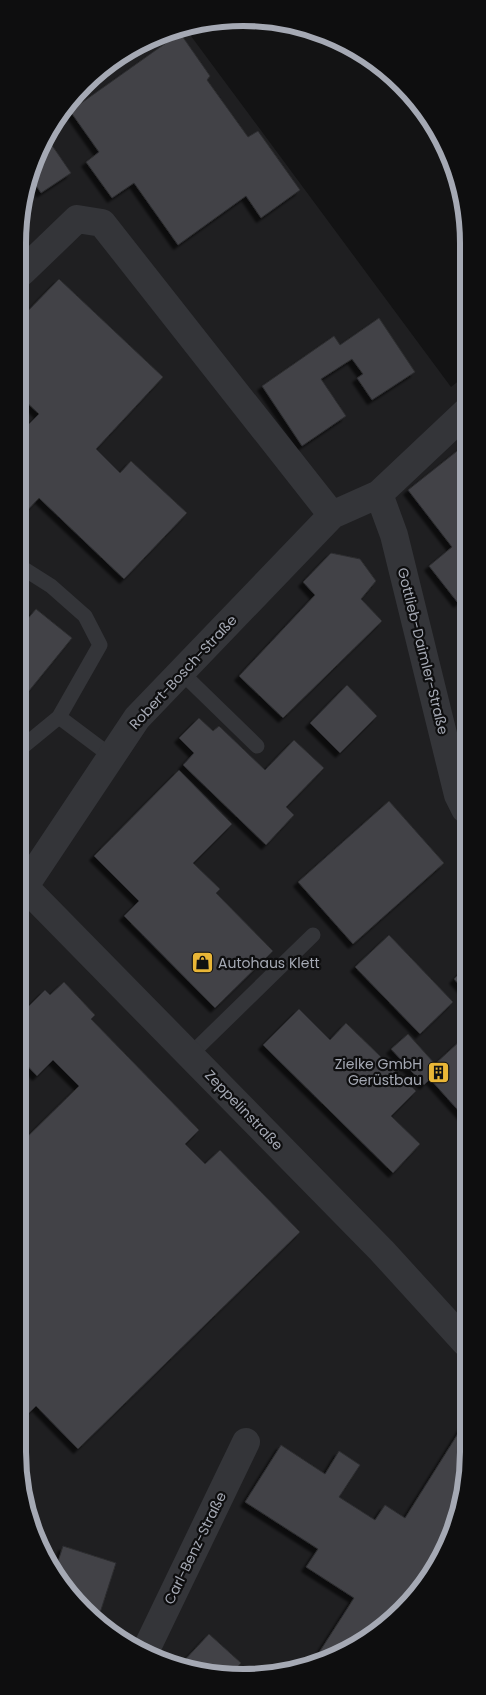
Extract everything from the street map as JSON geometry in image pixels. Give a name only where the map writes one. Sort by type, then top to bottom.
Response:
[{"type":"street","points":[[26,268],[77,219],[102,223],[332,515]]},
{"type":"street","name":"Robert-Bosch-Straße","points":[[26,880],[137,718],[332,515],[378,494],[460,418]]},
{"type":"street","name":"Gottlieb-Daimler-Straße","points":[[378,494],[394,535],[460,798]]},
{"type":"street","name":"Zeppelinstraße","points":[[26,892],[190,1055],[382,1252],[460,1338]]},
{"type":"street","name":"Carl-Benz-Straße","points":[[148,1646],[246,1442]]},
{"type":"lane","points":[[26,571],[51,586],[86,616],[100,645],[58,717],[26,744]]},
{"type":"lane","points":[[181,672],[257,746]]},
{"type":"lane","points":[[58,717],[111,756]]},
{"type":"lane","points":[[190,1055],[313,935]]},
{"type":"shaded area","points":[[189,33],[451,387],[460,380],[460,1452],[456,1494],[448,1522],[431,1560],[406,1595],[375,1624],[351,1640],[326,1652],[285,1665],[243,1669],[201,1665],[173,1657],[135,1640],[100,1615],[80,1595],[55,1560],[43,1535],[30,1494],[28,1480],[26,1452],[26,243],[30,201],[38,173],[55,135],[71,111],[100,80],[135,55],[160,43]]},
{"type":"building","points":[[182,36],[210,76],[207,80],[248,137],[258,131],[300,190],[261,218],[246,196],[178,245],[134,183],[112,198],[86,162],[99,152],[71,112],[173,38]]},
{"type":"building","points":[[51,143],[71,173],[41,193],[35,184]]},
{"type":"building","points":[[59,279],[163,377],[96,449],[120,473],[131,461],[187,513],[124,579],[39,498],[26,512],[26,427],[39,414],[26,402],[26,313]]},
{"type":"building","points":[[379,318],[415,372],[372,400],[357,378],[363,374],[352,359],[321,379],[346,416],[302,446],[262,386],[334,336],[340,345]]},
{"type":"building","points":[[460,449],[460,602],[458,603],[429,566],[452,547],[408,490]]},
{"type":"building","points":[[331,553],[360,559],[376,581],[361,599],[382,621],[283,718],[239,676],[315,595],[303,582]]},
{"type":"building","points":[[36,609],[72,638],[26,695],[26,621]]},
{"type":"building","points":[[347,685],[377,716],[340,753],[310,723]]},
{"type":"building","points":[[199,718],[213,731],[219,726],[265,770],[294,740],[324,768],[286,807],[294,815],[266,845],[183,765],[194,753],[179,738]]},
{"type":"building","points":[[179,770],[232,824],[193,863],[220,889],[216,893],[273,951],[215,1008],[124,916],[139,901],[94,856]]},
{"type":"building","points":[[389,801],[444,863],[353,944],[298,882]]},
{"type":"building","points":[[389,935],[453,1002],[420,1034],[355,967]]},
{"type":"building","points":[[460,973],[460,986],[454,979]]},
{"type":"building","points":[[64,982],[95,1015],[91,1019],[199,1130],[185,1144],[205,1164],[220,1150],[300,1232],[78,1449],[36,1406],[26,1416],[26,1138],[79,1086],[53,1060],[37,1076],[26,1064],[26,1009],[45,990],[50,995]]},
{"type":"building","points":[[299,1009],[330,1040],[346,1023],[416,1091],[391,1116],[420,1144],[393,1173],[263,1045]]},
{"type":"building","name":"Zielke GmbH Gerüstbau","points":[[408,1034],[435,1064],[460,1041],[460,1112],[430,1079],[424,1085],[391,1049]]},
{"type":"building","points":[[460,1430],[456,1494],[448,1522],[431,1560],[406,1595],[386,1615],[351,1640],[317,1655],[354,1598],[306,1567],[318,1549],[245,1502],[281,1445],[325,1474],[339,1451],[360,1465],[339,1497],[375,1520],[385,1505],[405,1518]]},
{"type":"building","points":[[63,1546],[116,1563],[99,1614],[80,1595],[57,1564]]},
{"type":"building","points":[[209,1634],[241,1663],[236,1668],[201,1665],[184,1660]]},
{"type":"place","name":"Autohaus Klett","points":[[202,963]]},
{"type":"place","name":"Zielke GmbH Gerüstbau","points":[[438,1072]]}]
